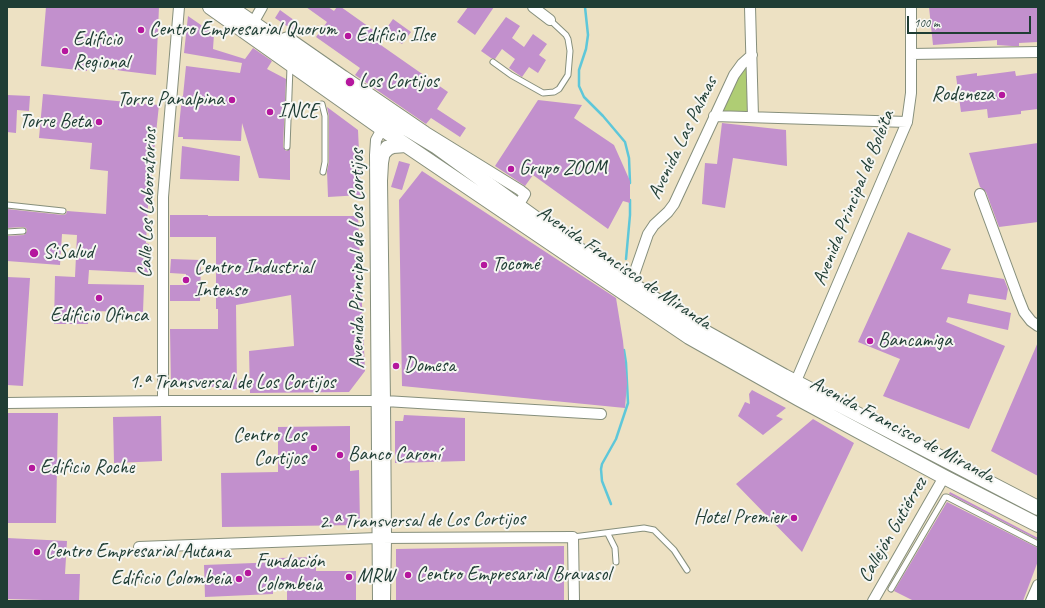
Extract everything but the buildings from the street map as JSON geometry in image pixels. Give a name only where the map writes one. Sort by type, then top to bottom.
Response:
[{"type":"main road","name":"Avenida Francisco de Miranda","points":[[210,7],[387,132],[689,337],[1038,508]]},
{"type":"main road","name":"Avenida Francisco de Miranda","points":[[230,7],[253,23],[283,38],[338,76],[393,119],[436,142],[518,206],[572,245],[705,332],[793,388],[944,477],[1038,525]]},
{"type":"main road","points":[[384,152],[393,146],[406,145]]},
{"type":"street","name":"Calle Los Laboratorios","points":[[163,401],[163,197],[179,7]]},
{"type":"street","points":[[253,23],[262,7]]},
{"type":"street","points":[[533,7],[550,20]]},
{"type":"street","name":"Avenida Las Palmas","points":[[750,7],[753,117]]},
{"type":"street","name":"Avenida Principal de Boleíta","points":[[793,388],[907,122],[911,93],[911,7]]},
{"type":"street","points":[[911,54],[1038,52]]},
{"type":"street","name":"Avenida Las Palmas","points":[[631,283],[648,234],[654,225],[674,204],[734,75],[742,64],[752,55]]},
{"type":"street","name":"Avenida Francisco de Miranda","points":[[338,76],[382,101],[421,133]]},
{"type":"street","points":[[382,101],[393,119]]},
{"type":"street","points":[[714,116],[907,122]]},
{"type":"street","name":"Avenida Principal de Los Cortijos","points":[[380,401],[382,181],[387,132],[393,119]]},
{"type":"street","name":"Avenida Principal de Los Cortijos","points":[[385,601],[382,538],[375,155],[376,140],[387,132]]},
{"type":"street","points":[[980,194],[1024,312],[1031,321],[1038,326]]},
{"type":"street","name":"1.ª Transversal de Los Cortijos","points":[[7,403],[380,401],[601,414]]},
{"type":"street","name":"Callejón Gutiérrez","points":[[873,601],[944,477]]},
{"type":"street","points":[[573,537],[574,601]]},
{"type":"street","name":"2.ª Transversal de Los Cortijos","points":[[139,547],[382,538],[573,537]]},
{"type":"street","name":"Avenida Principal de Los Cortijos","points":[[378,601],[382,538]]},
{"type":"street","points":[[1031,601],[1038,585]]},
{"type":"lane","points":[[493,62],[511,75],[543,93],[554,92],[559,89],[568,75],[570,51],[566,35],[550,20]]},
{"type":"lane","points":[[287,147],[291,64]]},
{"type":"lane","points":[[322,104],[325,116],[325,156],[323,172]]},
{"type":"lane","points":[[7,205],[63,211]]},
{"type":"lane","points":[[7,232],[23,231]]},
{"type":"lane","points":[[891,589],[945,497],[1038,544]]},
{"type":"lane","name":"2.ª Transversal de Los Cortijos","points":[[573,537],[608,534],[644,528],[654,530],[674,550],[687,570]]},
{"type":"lane","points":[[608,534],[614,548],[616,562]]},
{"type":"green space","points":[[750,66],[748,113],[722,112],[740,73]]},
{"type":"waterway","points":[[585,7],[588,35],[586,49],[579,70],[579,86],[584,97],[603,116],[625,142],[629,158],[630,183]]},
{"type":"waterway","points":[[626,259],[630,200]]},
{"type":"waterway","points":[[611,504],[602,481],[601,469],[602,464],[616,439],[628,403],[624,350]]},
{"type":"place","name":"Centro Empresarial Quorum","points":[[141,30]]},
{"type":"place","name":"Edificio Ilse","points":[[348,36]]},
{"type":"place","name":"Edificio Regional","points":[[65,51]]},
{"type":"place","name":"Los Cortijos","points":[[350,82]]},
{"type":"place","name":"Rodeneza","points":[[1002,95]]},
{"type":"place","name":"Torre Panalpina","points":[[232,100]]},
{"type":"place","name":"INCE","points":[[270,112]]},
{"type":"place","name":"Torre Beta","points":[[99,122]]},
{"type":"place","name":"Grupo ZOOM","points":[[511,169]]},
{"type":"place","name":"SiSalud","points":[[34,253]]},
{"type":"place","name":"Tocomé","points":[[484,265]]},
{"type":"place","name":"Centro Industrial Intenso","points":[[186,280]]},
{"type":"place","name":"Edificio Ofinca","points":[[99,298]]},
{"type":"place","name":"Bancamiga","points":[[870,341]]},
{"type":"place","name":"Domesa","points":[[396,366]]},
{"type":"place","name":"Centro Los Cortijos","points":[[314,448]]},
{"type":"place","name":"Banco Caroní","points":[[340,455]]},
{"type":"place","name":"Edificio Roche","points":[[32,468]]},
{"type":"place","name":"Hotel Premier","points":[[794,518]]},
{"type":"place","name":"Centro Empresarial Autana","points":[[37,552]]},
{"type":"place","name":"Fundación Colombeia","points":[[248,573]]},
{"type":"place","name":"Centro Empresarial Bravasol","points":[[408,575]]},
{"type":"place","name":"MRW","points":[[349,577]]},
{"type":"place","name":"Edificio Colombeia","points":[[239,579]]}]
